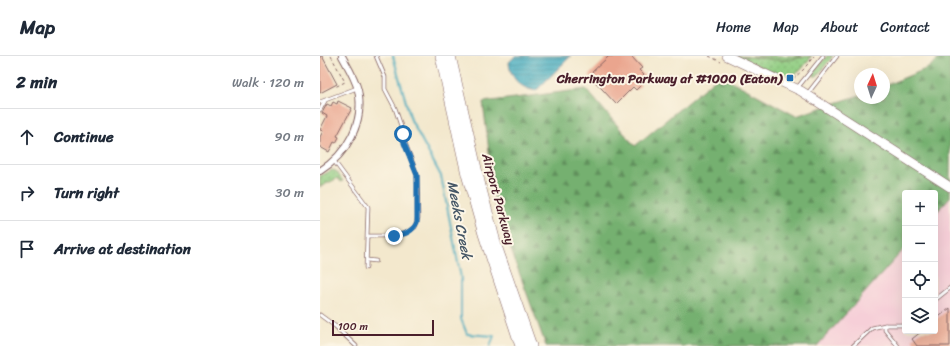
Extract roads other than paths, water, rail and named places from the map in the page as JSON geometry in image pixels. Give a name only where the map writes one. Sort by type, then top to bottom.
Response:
[{"type":"highway","name":"Airport Parkway","points":[[441,56],[467,174],[484,234],[521,346]]},
{"type":"highway","name":"Airport Parkway","points":[[450,56],[480,186],[496,246],[531,346]]},
{"type":"street","points":[[320,171],[334,161],[346,147],[356,125],[359,110],[357,88],[342,56]]},
{"type":"street","points":[[725,60],[797,89],[950,187]]},
{"type":"lane","points":[[368,236],[394,236],[406,233],[415,227],[418,218],[417,175],[404,140],[395,108],[385,89],[385,77],[376,56]]},
{"type":"lane","points":[[797,89],[823,56]]},
{"type":"lane","points":[[807,95],[837,56]]},
{"type":"lane","points":[[320,102],[357,88]]},
{"type":"lane","points":[[320,110],[325,101]]},
{"type":"lane","points":[[334,161],[368,206],[366,268]]},
{"type":"lane","points":[[367,260],[376,261]]},
{"type":"lane","points":[[938,298],[950,288]]},
{"type":"lane","points":[[320,315],[335,326],[356,346]]},
{"type":"lane","points":[[853,346],[872,328],[885,325],[902,324]]},
{"type":"lane","points":[[885,325],[885,330],[898,346]]},
{"type":"water","points":[[515,56],[571,56],[536,91],[530,90],[521,85],[511,73],[509,62]]},
{"type":"waterway","name":"Meeks Creek","points":[[393,56],[411,120],[441,176],[461,278],[461,319],[467,334],[494,336],[490,346]]},
{"type":"place","name":"Cherrington Parkway at #1000 (Eaton)","points":[[790,78]]}]
